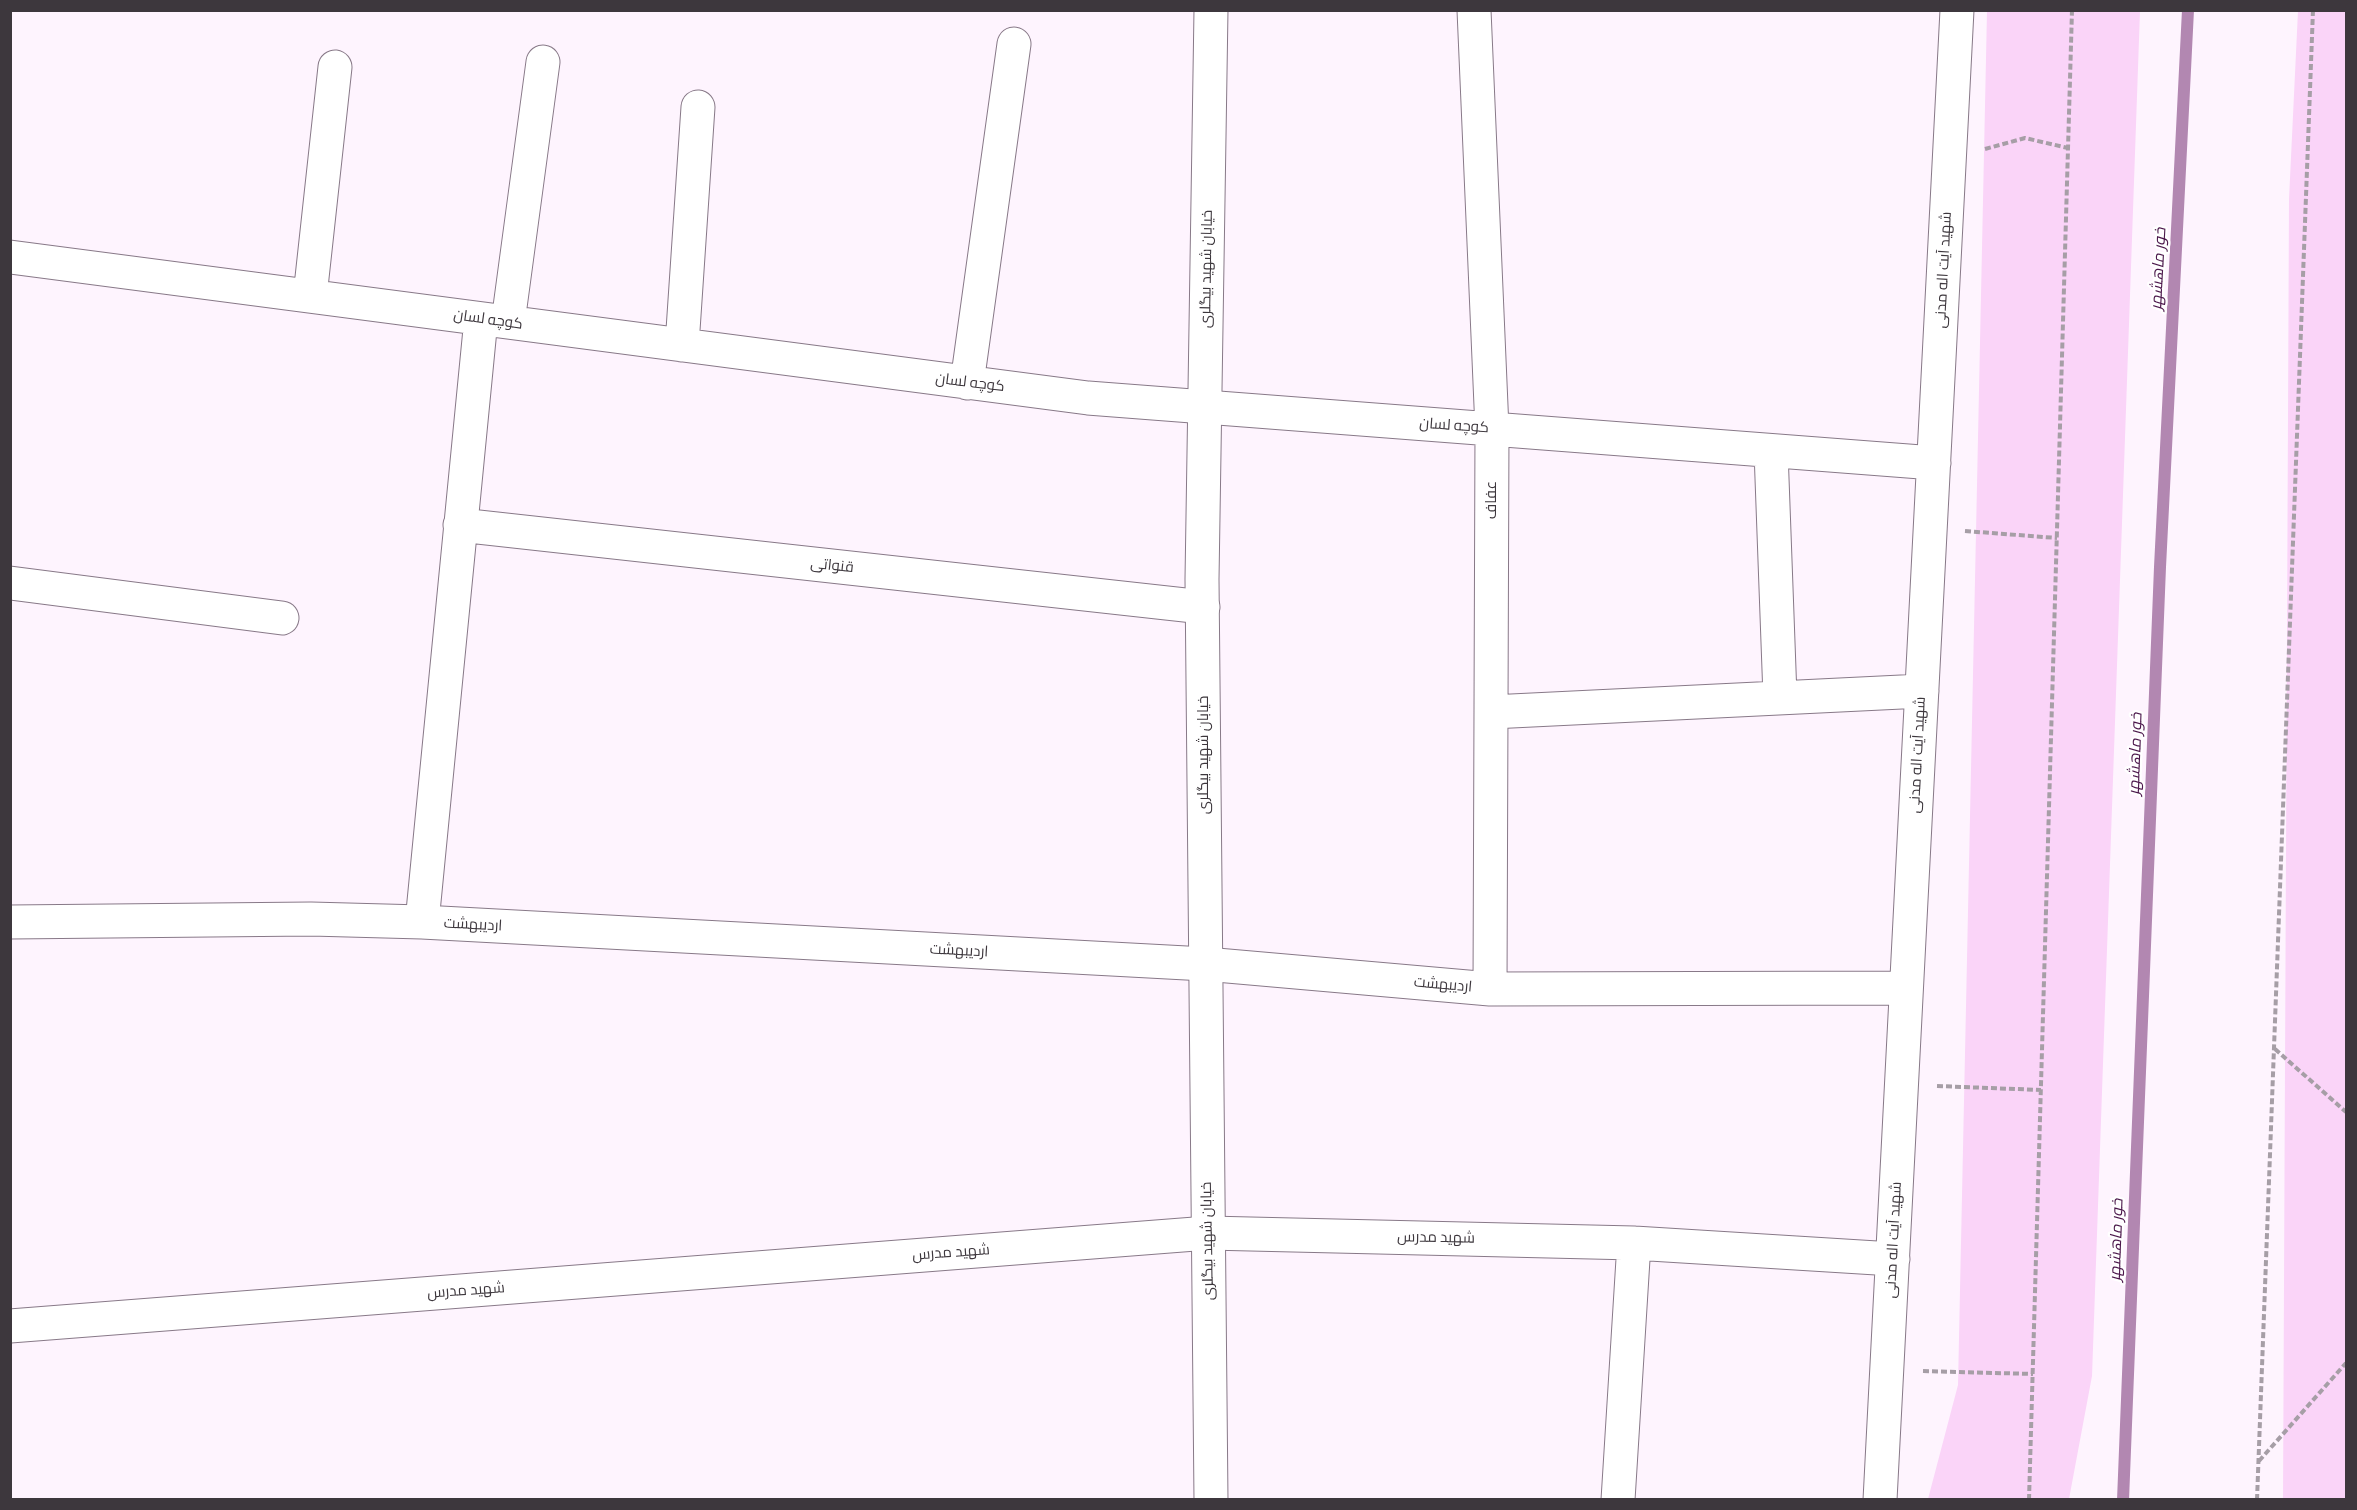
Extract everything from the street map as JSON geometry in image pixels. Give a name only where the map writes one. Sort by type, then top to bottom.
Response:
[{"type":"street","name":"خیابان شهید بیگلری","points":[[1211,10],[1203,607],[1211,1500]]},
{"type":"street","name":"عفاف","points":[[1474,10],[1492,429],[1490,989]]},
{"type":"street","name":"شهید آیت اله مدنی","points":[[1880,1500],[1957,10]]},
{"type":"street","points":[[966,383],[1014,44]]},
{"type":"street","points":[[422,922],[460,525],[494,320],[543,62]]},
{"type":"street","points":[[310,296],[335,67]]},
{"type":"street","points":[[682,345],[698,107]]},
{"type":"street","name":"کوچه لسان","points":[[10,257],[1088,398],[1934,463]]},
{"type":"street","points":[[1771,451],[1780,697]]},
{"type":"street","name":"قنواتی","points":[[460,525],[1203,607]]},
{"type":"street","points":[[10,583],[282,618]]},
{"type":"street","points":[[1491,712],[1922,691]]},
{"type":"street","name":"اردیبهشت","points":[[10,922],[310,919],[422,922],[1205,964],[1490,989],[1906,988]]},
{"type":"street","name":"شهید مدرس","points":[[10,1326],[1209,1233],[1634,1243],[1893,1259]]},
{"type":"street","points":[[1618,1500],[1634,1243]]},
{"type":"path","points":[[2030,1500],[2072,10]]},
{"type":"path","points":[[2257,1500],[2313,10]]},
{"type":"path","points":[[1949,164],[1992,146],[2025,138],[2068,148]]},
{"type":"path","points":[[1930,528],[2057,538]]},
{"type":"path","points":[[2275,1048],[2346,1112]]},
{"type":"path","points":[[1902,1084],[2041,1090]]},
{"type":"path","points":[[2259,1462],[2346,1363]]},
{"type":"path","points":[[1887,1370],[2033,1374]]},
{"type":"shaded area","points":[[2346,10],[2346,1499],[2283,1500],[2289,199],[2298,11]]},
{"type":"shaded area","points":[[1987,11],[2140,11],[2092,1376],[2069,1499],[1928,1499],[1958,1385]]},
{"type":"waterway","name":"خور ماهشهر","points":[[2123,1500],[2160,567],[2188,10]]}]
